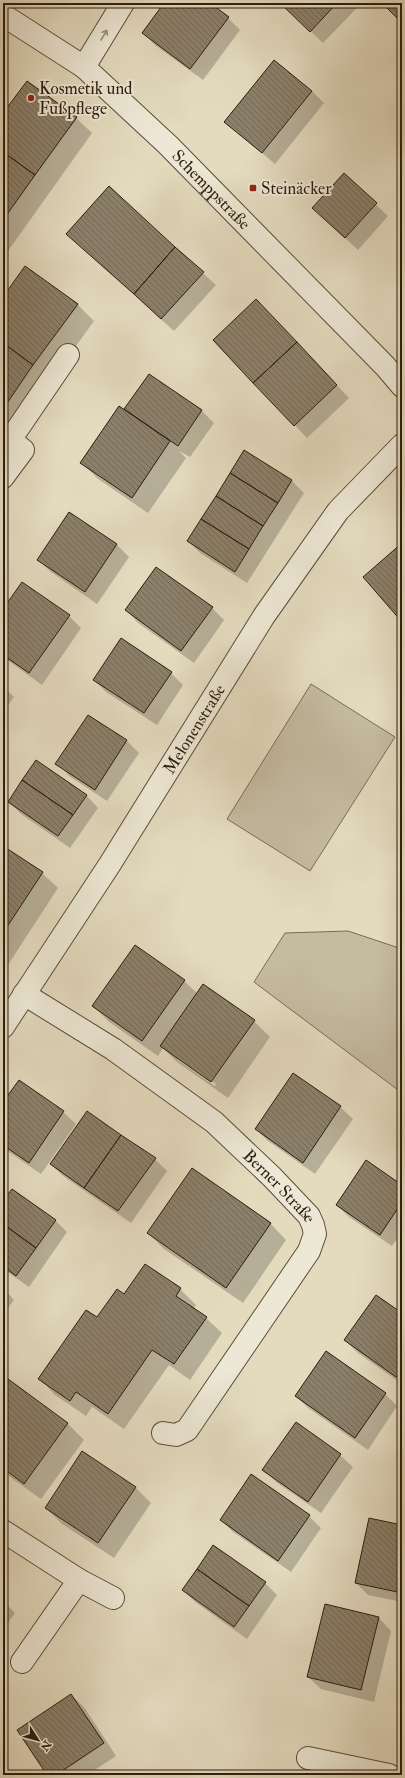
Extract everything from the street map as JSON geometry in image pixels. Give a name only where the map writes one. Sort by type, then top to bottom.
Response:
[{"type":"street","points":[[84,67],[123,3]]},
{"type":"street","name":"Schemppstraße","points":[[3,14],[84,67],[168,145],[385,366],[402,386]]},
{"type":"street","points":[[3,477],[23,450],[10,440],[68,355]]},
{"type":"street","name":"Melonenstraße","points":[[3,1027],[110,864],[264,616],[338,511],[402,445]]},
{"type":"street","name":"Berner Straße","points":[[24,994],[113,1049],[214,1122],[272,1177],[299,1205],[314,1225],[315,1234],[310,1251],[187,1430],[176,1435],[163,1433]]},
{"type":"street","points":[[3,1531],[79,1580],[113,1598]]},
{"type":"street","points":[[22,1662],[79,1580]]},
{"type":"street","points":[[308,1758],[389,1775]]},
{"type":"shaded area","points":[[311,684],[395,737],[310,871],[227,819]]},
{"type":"shaded area","points":[[348,931],[402,949],[402,1093],[254,982],[285,933]]},
{"type":"building","points":[[164,3],[210,3],[229,17],[190,69],[142,33]]},
{"type":"building","points":[[280,3],[337,3],[310,32]]},
{"type":"building","points":[[382,3],[402,3],[402,23]]},
{"type":"building","points":[[274,60],[312,91],[262,153],[224,122]]},
{"type":"building","points":[[27,81],[77,117],[35,175],[3,152],[3,113]]},
{"type":"building","points":[[3,152],[35,175],[3,220]]},
{"type":"building","points":[[344,173],[377,203],[345,238],[312,208]]},
{"type":"building","points":[[109,186],[175,247],[134,294],[66,234]]},
{"type":"building","points":[[175,247],[204,272],[161,319],[134,294]]},
{"type":"building","points":[[25,266],[78,304],[33,365],[3,343],[3,297]]},
{"type":"building","points":[[256,299],[297,342],[253,383],[213,340]]},
{"type":"building","points":[[297,342],[337,385],[294,426],[253,383]]},
{"type":"building","points":[[3,343],[33,365],[3,409]]},
{"type":"building","points":[[149,374],[202,410],[178,446],[124,409]]},
{"type":"building","points":[[119,406],[170,441],[132,498],[80,463]]},
{"type":"building","points":[[244,450],[292,480],[278,503],[230,473]]},
{"type":"building","points":[[230,473],[278,503],[263,526],[216,496]]},
{"type":"building","points":[[216,496],[263,526],[249,549],[201,519]]},
{"type":"building","points":[[69,512],[117,544],[85,592],[37,560]]},
{"type":"building","points":[[201,519],[249,549],[235,572],[187,541]]},
{"type":"building","points":[[402,543],[402,622],[363,577]]},
{"type":"building","points":[[156,567],[213,607],[181,651],[125,610]]},
{"type":"building","points":[[22,582],[70,615],[29,673],[3,655],[3,609]]},
{"type":"building","points":[[121,638],[172,672],[144,713],[93,680]]},
{"type":"building","points":[[88,715],[127,740],[95,790],[55,764]]},
{"type":"building","points":[[36,760],[87,795],[73,815],[22,780]]},
{"type":"building","points":[[22,780],[73,815],[58,836],[8,802]]},
{"type":"building","points":[[3,846],[43,872],[3,933]]},
{"type":"building","points":[[135,945],[185,980],[142,1041],[92,1006]]},
{"type":"building","points":[[203,984],[255,1020],[211,1082],[160,1046]]},
{"type":"building","points":[[293,1073],[341,1106],[303,1163],[255,1129]]},
{"type":"building","points":[[19,1080],[64,1111],[29,1163],[3,1145],[3,1102]]},
{"type":"building","points":[[87,1111],[121,1135],[84,1188],[50,1164]]},
{"type":"building","points":[[121,1135],[156,1158],[118,1211],[84,1188]]},
{"type":"building","points":[[366,1160],[402,1185],[402,1202],[380,1235],[336,1205]]},
{"type":"building","points":[[192,1168],[271,1223],[226,1288],[147,1233]]},
{"type":"building","points":[[12,1189],[56,1220],[36,1248],[3,1224],[3,1201]]},
{"type":"building","points":[[3,1224],[36,1248],[16,1276],[3,1266]]},
{"type":"building","points":[[145,1264],[181,1288],[176,1296],[207,1317],[174,1364],[152,1350],[108,1414],[76,1392],[70,1401],[38,1379],[86,1310],[97,1317],[117,1289],[124,1294]]},
{"type":"building","points":[[376,1295],[402,1313],[402,1369],[396,1377],[344,1340]]},
{"type":"building","points":[[326,1351],[386,1393],[355,1438],[295,1396]]},
{"type":"building","points":[[4,1376],[68,1423],[24,1484],[3,1468]]},
{"type":"building","points":[[296,1422],[341,1454],[308,1502],[262,1470]]},
{"type":"building","points":[[82,1451],[136,1487],[98,1543],[45,1508]]},
{"type":"building","points":[[251,1474],[310,1515],[278,1561],[220,1520]]},
{"type":"building","points":[[369,1518],[402,1525],[402,1593],[355,1583]]},
{"type":"building","points":[[213,1545],[266,1582],[249,1606],[197,1569]]},
{"type":"building","points":[[197,1569],[249,1606],[234,1627],[182,1590]]},
{"type":"building","points":[[325,1604],[379,1617],[361,1690],[307,1677]]},
{"type":"building","points":[[71,1694],[104,1743],[56,1775],[47,1775],[17,1730]]},
{"type":"place","name":"Kosmetik und Fußpflege","points":[[31,98]]},
{"type":"place","name":"Steinäcker","points":[[253,188]]}]
